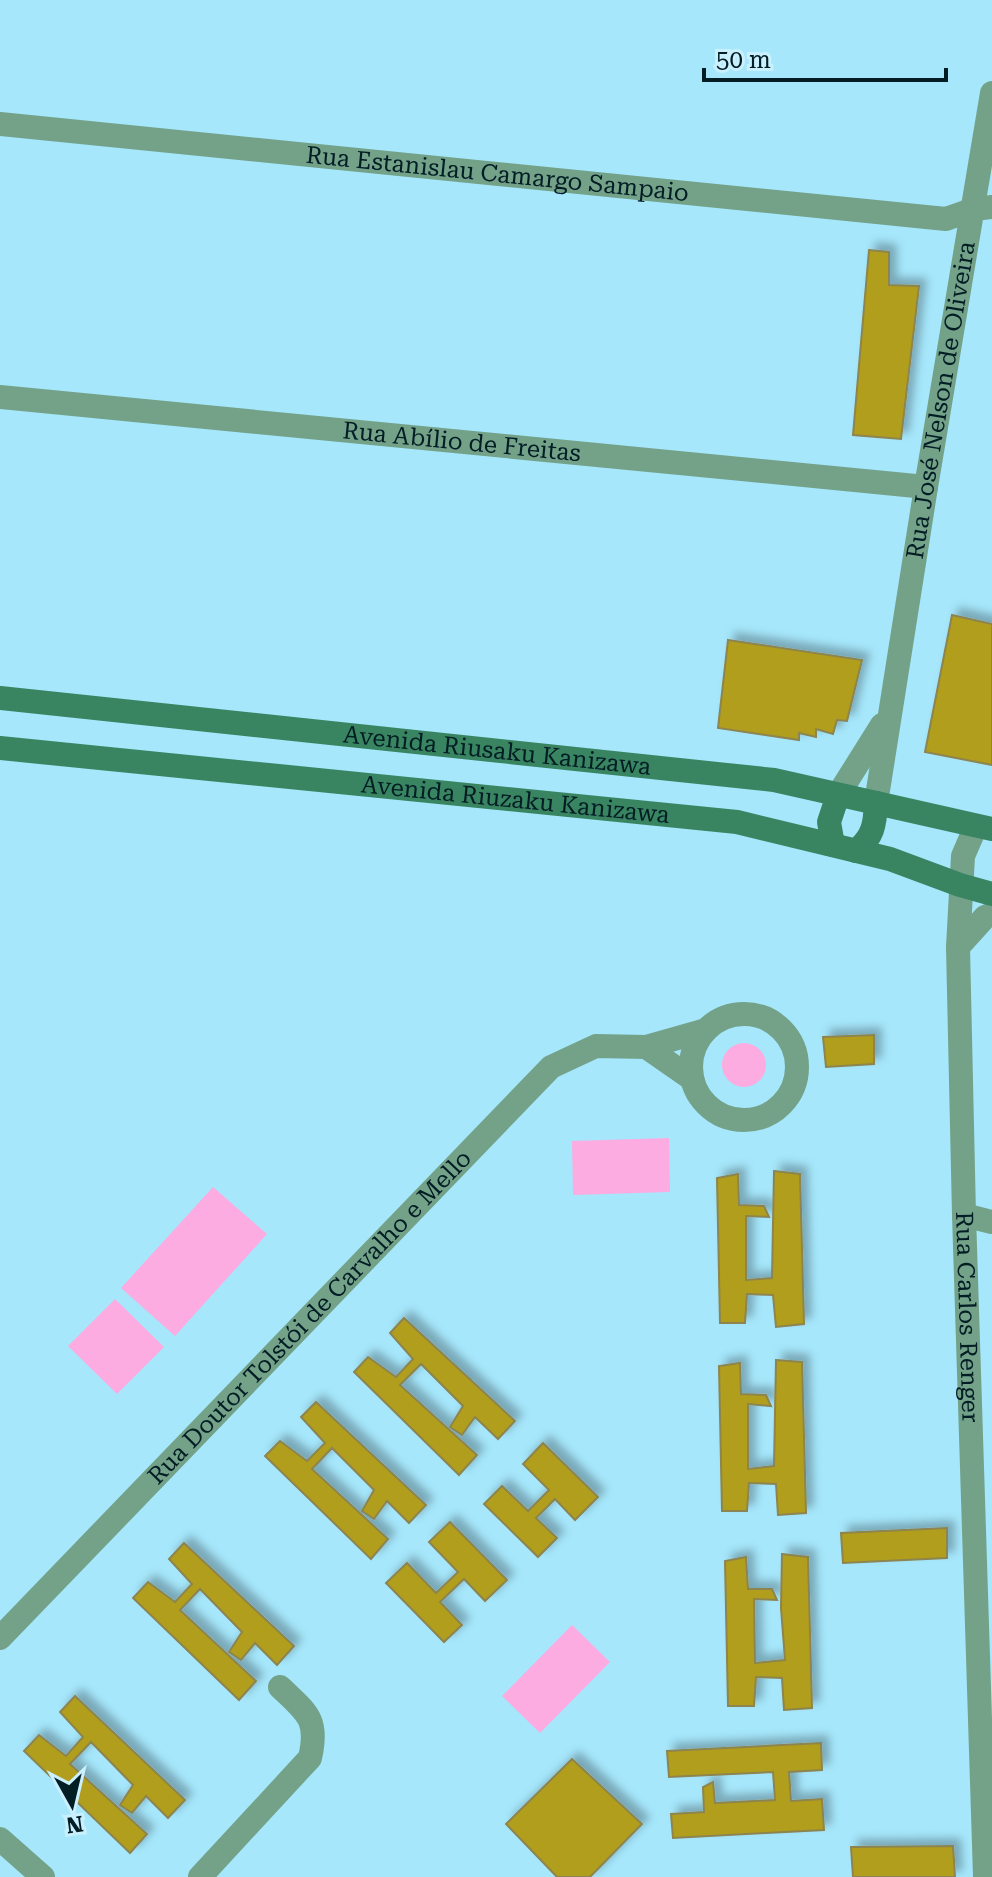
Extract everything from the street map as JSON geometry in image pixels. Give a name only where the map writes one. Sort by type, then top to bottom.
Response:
[{"type":"street","name":"Rua José Nelson de Oliveira","points":[[876,803],[926,487],[983,208],[992,93]]},
{"type":"street","name":"Rua Estanislau Camargo Sampaio","points":[[0,124],[946,219],[983,208]]},
{"type":"street","name":"Rua Abílio de Freitas","points":[[0,397],[926,487]]},
{"type":"street","name":"Avenida Riusaku Kanizawa","points":[[0,698],[774,780],[984,828]]},
{"type":"street","name":"Rua José Nelson de Oliveira","points":[[838,795],[891,709]]},
{"type":"street","name":"Avenida Riuzaku Kanizawa","points":[[0,748],[737,822],[890,859],[960,885]]},
{"type":"street","points":[[838,795],[829,822],[845,848],[868,841],[874,830],[876,803]]},
{"type":"street","points":[[984,828],[963,856],[960,885],[992,894]]},
{"type":"street","name":"Rua Carlos Renger","points":[[960,885],[958,947],[964,1215],[985,1877]]},
{"type":"street","points":[[958,947],[985,917],[992,914]]},
{"type":"street","name":"Rua Doutor Tolstói de Carvalho e Mello","points":[[0,1638],[551,1067],[596,1046],[646,1047],[706,1030],[720,1019],[736,1014],[754,1014],[771,1020],[784,1031],[794,1046],[798,1063],[796,1080],[789,1096],[777,1109],[761,1117],[744,1120],[726,1117],[711,1108],[699,1095],[692,1079],[646,1047]]},
{"type":"street","points":[[692,1079],[691,1061],[696,1044],[706,1030]]},
{"type":"street","points":[[964,1215],[992,1222]]},
{"type":"street","points":[[200,1877],[310,1758],[315,1737],[309,1715],[280,1687]]},
{"type":"street","points":[[0,1839],[43,1877]]},
{"type":"shaded area","points":[[744,1043],[759,1050],[766,1065],[759,1080],[744,1087],[729,1080],[722,1065],[729,1050]]},
{"type":"shaded area","points":[[669,1138],[670,1192],[573,1195],[572,1141]]},
{"type":"shaded area","points":[[213,1187],[267,1234],[175,1336],[121,1288]]},
{"type":"shaded area","points":[[115,1299],[164,1347],[117,1394],[68,1346]]},
{"type":"shaded area","points":[[572,1625],[610,1662],[540,1733],[502,1696]]},
{"type":"building","points":[[869,250],[889,252],[889,285],[919,286],[901,439],[853,435]]},
{"type":"building","points":[[952,615],[992,624],[992,765],[925,752]]},
{"type":"building","points":[[728,640],[862,660],[847,721],[837,720],[833,734],[816,729],[816,737],[799,733],[799,740],[718,728]]},
{"type":"building","points":[[874,1035],[874,1064],[826,1067],[823,1037]]},
{"type":"building","points":[[774,1171],[800,1174],[804,1324],[776,1327],[773,1295],[747,1294],[745,1323],[720,1323],[717,1178],[738,1174],[739,1205],[764,1206],[769,1217],[746,1216],[746,1280],[772,1278]]},
{"type":"building","points":[[404,1318],[515,1421],[498,1439],[475,1417],[462,1435],[450,1427],[463,1406],[421,1364],[400,1385],[477,1455],[459,1475],[354,1372],[368,1357],[396,1377],[413,1359],[390,1333]]},
{"type":"building","points":[[776,1360],[802,1362],[806,1513],[778,1515],[776,1484],[749,1483],[747,1511],[722,1511],[719,1366],[740,1363],[741,1394],[766,1395],[771,1406],[748,1404],[748,1469],[774,1466]]},
{"type":"building","points":[[316,1402],[426,1505],[409,1523],[387,1501],[374,1519],[362,1511],[374,1490],[332,1448],[312,1469],[388,1539],[371,1559],[265,1456],[280,1441],[307,1461],[325,1443],[301,1417]]},
{"type":"building","points":[[543,1443],[598,1497],[575,1520],[555,1499],[536,1518],[557,1538],[538,1557],[484,1504],[502,1486],[528,1511],[549,1490],[523,1464]]},
{"type":"building","points":[[450,1522],[507,1580],[485,1601],[464,1579],[440,1602],[462,1625],[444,1642],[386,1583],[407,1563],[436,1593],[458,1572],[429,1542]]},
{"type":"building","points":[[947,1528],[947,1558],[843,1563],[841,1533]]},
{"type":"building","points":[[184,1543],[294,1646],[277,1665],[255,1643],[241,1660],[229,1652],[242,1632],[200,1589],[180,1610],[256,1681],[239,1700],[133,1598],[148,1582],[175,1602],[192,1584],[169,1559]]},
{"type":"building","points":[[782,1554],[808,1557],[812,1708],[784,1710],[782,1678],[756,1677],[754,1706],[728,1706],[725,1561],[746,1557],[748,1589],[772,1589],[777,1600],[754,1599],[755,1663],[785,1660],[781,1608]]},
{"type":"building","points":[[75,1696],[185,1800],[168,1818],[146,1796],[132,1813],[120,1805],[133,1785],[91,1742],[70,1764],[147,1834],[130,1853],[24,1751],[39,1735],[66,1756],[83,1737],[60,1712]]},
{"type":"building","points":[[821,1743],[822,1770],[789,1772],[791,1801],[822,1799],[824,1830],[673,1838],[671,1814],[704,1812],[703,1787],[713,1782],[715,1803],[775,1800],[773,1772],[669,1777],[667,1751]]},
{"type":"building","points":[[572,1759],[642,1824],[590,1877],[557,1877],[506,1824]]},
{"type":"building","points":[[953,1846],[955,1877],[853,1877],[851,1847]]}]
